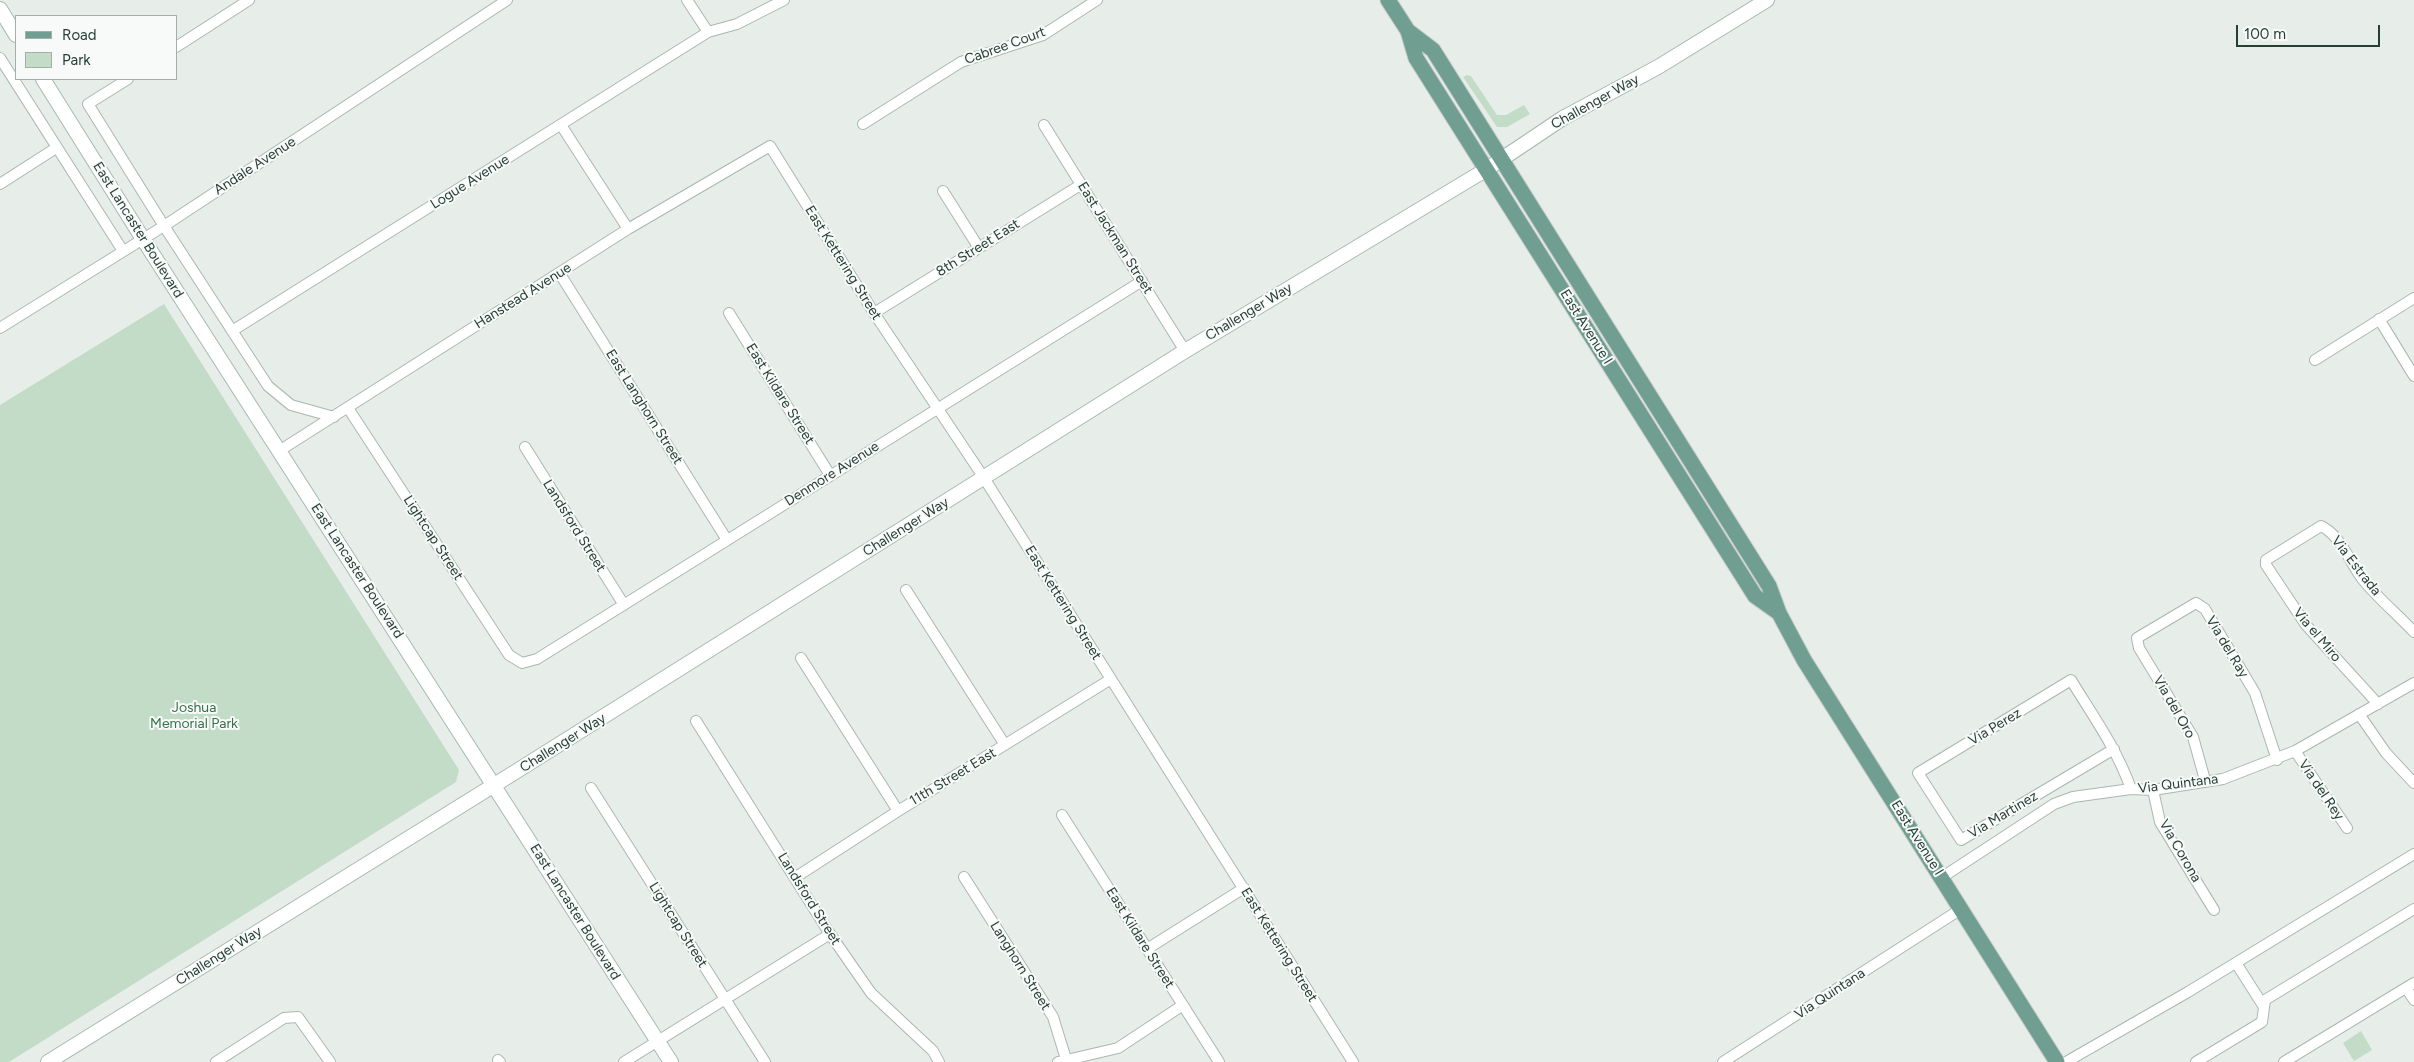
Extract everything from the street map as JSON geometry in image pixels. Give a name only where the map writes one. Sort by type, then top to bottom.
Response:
[{"type":"main road","name":"East Avenue I","points":[[1388,0],[1408,30],[1416,58],[1755,596],[1779,613]]},
{"type":"main road","name":"Challenger Way","points":[[48,1062],[495,785],[1185,352],[1487,168],[1563,118],[1658,67],[1768,0]]},
{"type":"main road","points":[[0,9],[15,33]]},
{"type":"main road","name":"East Avenue I","points":[[1408,30],[1434,50],[1500,159],[1770,586],[1779,613],[1804,660],[2057,1062]]},
{"type":"main road","name":"East Lancaster Boulevard","points":[[44,80],[143,239],[671,1062]]},
{"type":"main road","points":[[1659,442],[1673,433]]},
{"type":"street","points":[[178,46],[249,0]]},
{"type":"street","name":"Andale Avenue","points":[[0,328],[164,226],[507,0]]},
{"type":"street","points":[[687,0],[708,32]]},
{"type":"street","name":"Logue Avenue","points":[[232,331],[708,32],[737,24],[784,0]]},
{"type":"street","name":"Cabree Court","points":[[863,124],[961,62],[1043,35],[1097,0]]},
{"type":"street","name":"East Lancaster Boulevard","points":[[0,58],[123,252]]},
{"type":"street","name":"East Lancaster Boulevard","points":[[126,80],[88,104],[164,226],[268,386],[291,405],[334,417]]},
{"type":"street","points":[[561,125],[628,229]]},
{"type":"street","name":"East Jackman Street","points":[[1044,125],[1185,352]]},
{"type":"street","name":"Hanstead Avenue","points":[[280,450],[560,274],[628,229],[770,146]]},
{"type":"street","name":"East Kettering Street","points":[[770,146],[874,313],[984,478],[1353,1062]]},
{"type":"street","points":[[0,184],[56,148]]},
{"type":"street","name":"8th Street East","points":[[874,313],[1082,184]]},
{"type":"street","points":[[942,191],[979,248]]},
{"type":"street","name":"East Langhorn Street","points":[[560,274],[727,540]]},
{"type":"street","name":"Denmore Avenue","points":[[522,663],[537,659],[937,407],[1142,281]]},
{"type":"street","points":[[2315,360],[2414,298]]},
{"type":"street","name":"East Kildare Street","points":[[729,313],[830,475]]},
{"type":"street","points":[[2378,319],[2414,376]]},
{"type":"street","name":"Lightcap Street","points":[[348,408],[509,655],[522,663]]},
{"type":"street","name":"Landsford Street","points":[[525,447],[624,605]]},
{"type":"street","name":"Via Estrada","points":[[2266,560],[2321,526],[2327,529],[2334,537],[2364,581],[2414,632]]},
{"type":"street","name":"Via el Miro","points":[[2266,560],[2266,565],[2306,625],[2378,704]]},
{"type":"street","points":[[906,590],[1005,745]]},
{"type":"street","name":"Via del Ray","points":[[2137,638],[2196,603],[2205,609],[2255,693],[2277,760]]},
{"type":"street","name":"Via del Oro","points":[[2137,638],[2139,648],[2193,736],[2205,780]]},
{"type":"street","points":[[801,658],[898,811]]},
{"type":"street","name":"11th Street East","points":[[796,877],[898,811],[1111,679]]},
{"type":"street","name":"Via Perez","points":[[1918,773],[2071,680],[2114,749]]},
{"type":"street","name":"Via Quintana","points":[[1941,878],[2054,804],[2073,797],[2131,789],[2153,790],[2205,780],[2223,779],[2277,760],[2295,751],[2414,683]]},
{"type":"street","points":[[2359,714],[2386,753],[2414,783]]},
{"type":"street","name":"Landsford Street","points":[[696,721],[796,877],[830,934],[871,992],[933,1051],[940,1062]]},
{"type":"street","points":[[2114,749],[2122,762],[2131,789]]},
{"type":"street","name":"Via Martinez","points":[[1918,773],[1961,840],[2114,749]]},
{"type":"street","name":"Via del Rey","points":[[2295,751],[2347,828]]},
{"type":"street","name":"Lightcap Street","points":[[591,788],[765,1062]]},
{"type":"street","name":"Via Corona","points":[[2153,790],[2160,822],[2214,910]]},
{"type":"street","name":"East Kildare Street","points":[[1062,815],[1219,1062]]},
{"type":"street","points":[[2066,1062],[2236,963],[2414,854]]},
{"type":"street","name":"Langhorn Street","points":[[964,877],[1053,1018],[1062,1061]]},
{"type":"street","points":[[1147,949],[1244,888]]},
{"type":"street","points":[[2196,1062],[2262,1022],[2265,1000],[2414,909]]},
{"type":"street","name":"Via Quintana","points":[[1723,1062],[1961,910]]},
{"type":"street","points":[[624,1062],[830,934]]},
{"type":"street","points":[[2236,963],[2264,1008]]},
{"type":"street","points":[[2284,1062],[2410,985],[2414,1000]]},
{"type":"street","points":[[1062,1061],[1118,1048],[1183,1006]]},
{"type":"street","points":[[216,1062],[284,1018],[298,1017],[330,1062]]},
{"type":"green space","points":[[1471,76],[1497,115],[1506,115],[1524,105],[1530,114],[1507,127],[1497,127],[1463,77]]},
{"type":"green space","name":"Joshua Memorial Park","points":[[164,304],[459,770],[456,782],[9,1062],[0,1062],[0,405]]},
{"type":"green space","points":[[2361,1031],[2372,1050],[2354,1061],[2343,1043]]}]
